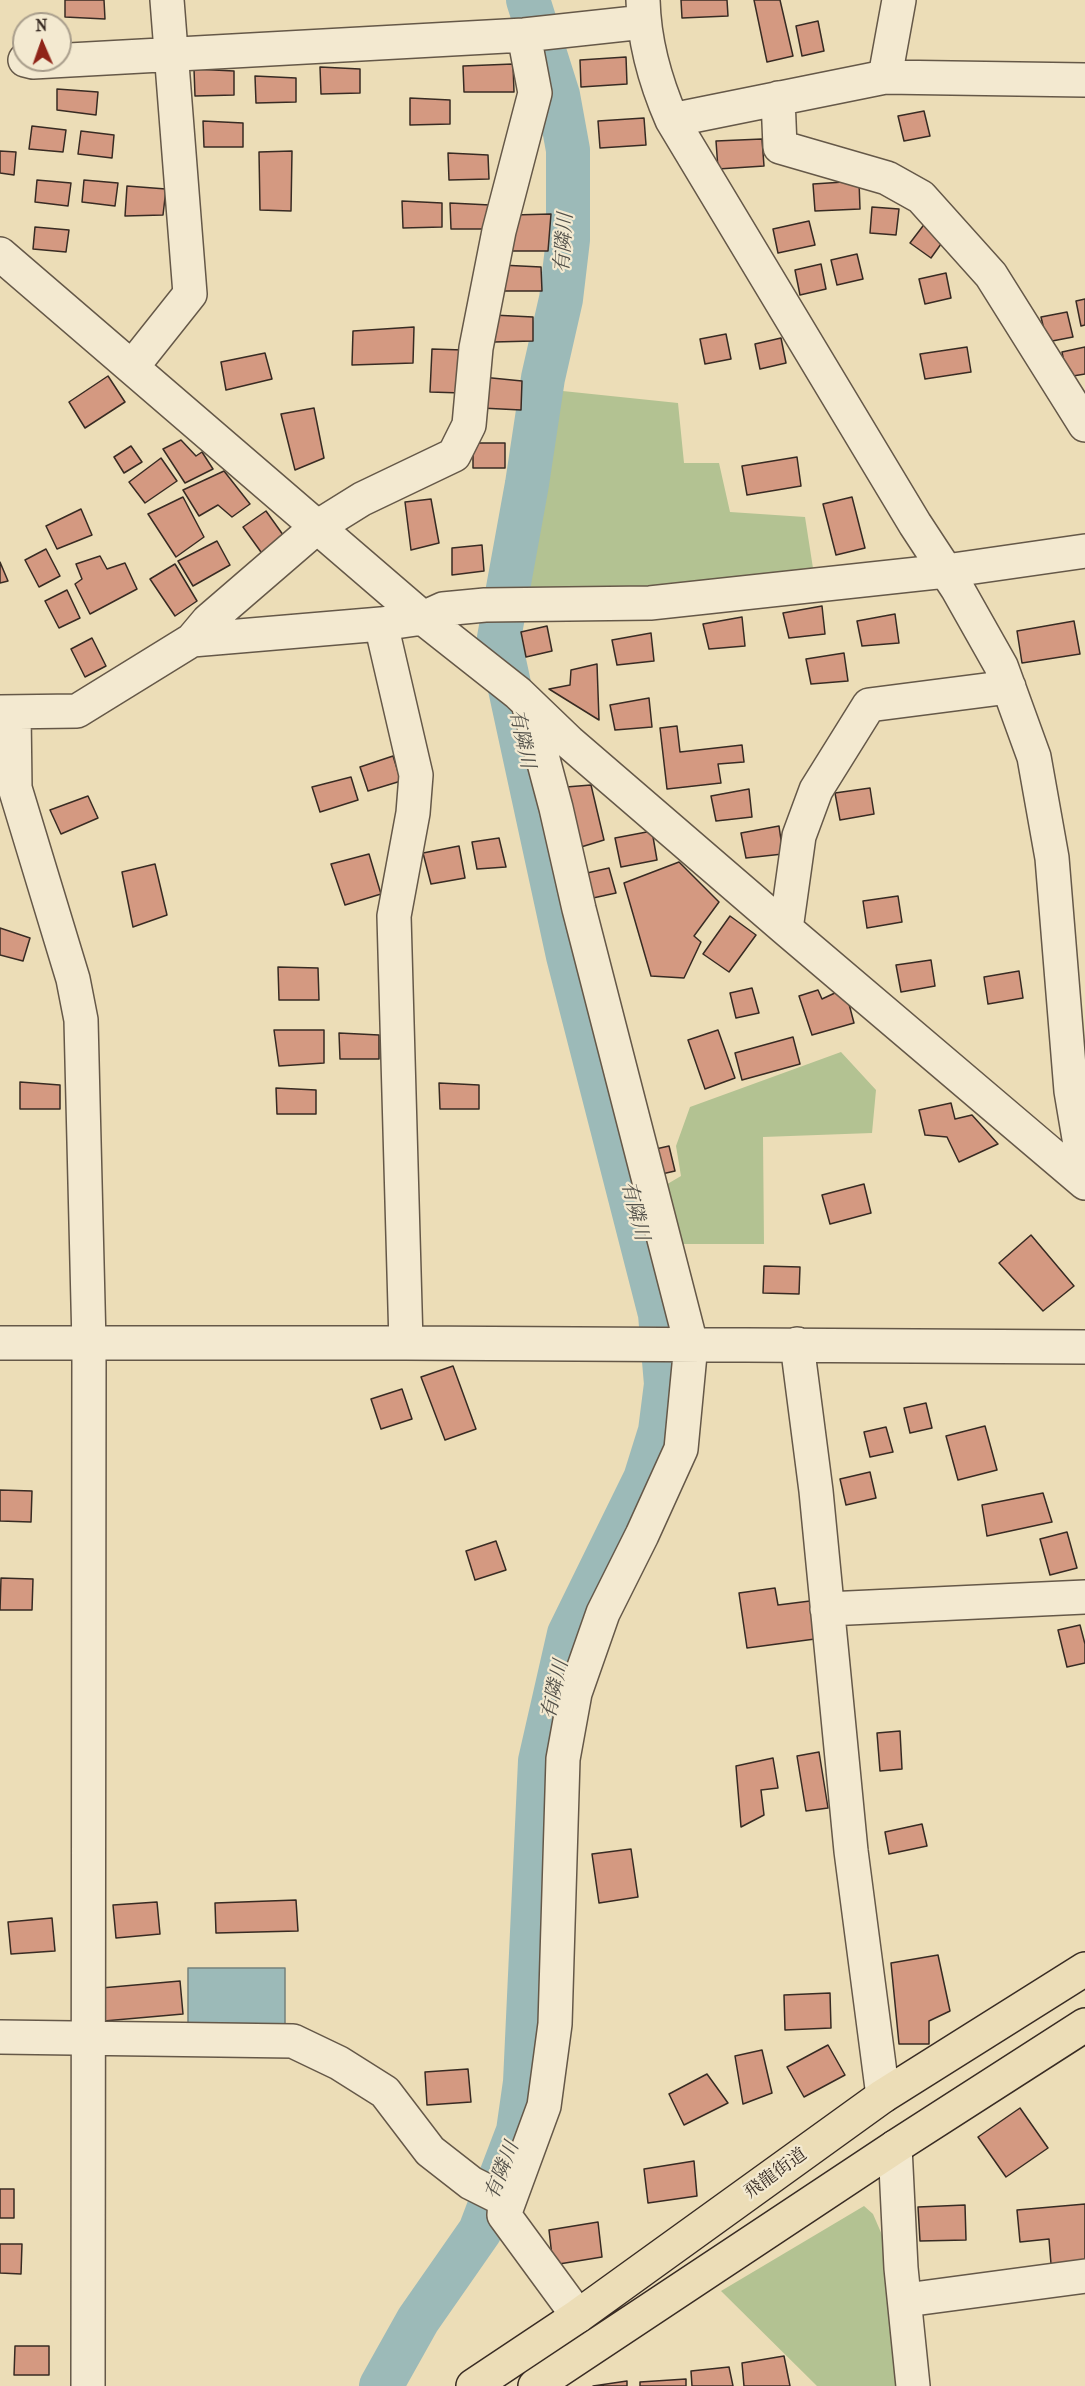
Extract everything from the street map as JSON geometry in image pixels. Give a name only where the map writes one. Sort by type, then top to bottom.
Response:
[{"type":"highway","name":"飛龍街道","points":[[473,2386],[578,2316],[883,2096],[1085,1969]]},
{"type":"highway","points":[[535,2386],[570,2372],[896,2147],[1085,2025]]},
{"type":"street","points":[[132,367],[190,294],[167,0]]},
{"type":"street","points":[[885,77],[899,0]]},
{"type":"street","points":[[72,60],[537,34],[643,11],[651,63],[672,120],[915,524],[946,571],[1001,666],[1009,687],[1034,757],[1052,858],[1071,1091],[1077,1138],[1085,1174]]},
{"type":"street","points":[[88,2386],[89,1344],[81,1020],[73,979],[15,788],[7,729],[77,711],[192,640],[208,621],[317,527],[362,499],[454,455],[469,425],[476,348],[499,231],[535,93],[537,34]]},
{"type":"street","points":[[672,120],[885,77],[1085,80]]},
{"type":"street","points":[[778,98],[780,147],[887,178],[921,197],[991,275],[1085,425]]},
{"type":"street","points":[[0,254],[423,618],[523,698],[786,929],[1085,1183]]},
{"type":"street","points":[[192,640],[381,624],[423,618],[443,609],[485,605],[650,603],[946,571],[1085,551]]},
{"type":"street","points":[[381,624],[416,776],[413,813],[394,916],[406,1343]]},
{"type":"street","points":[[786,929],[799,836],[816,790],[869,705],[1009,687]]},
{"type":"street","points":[[505,2207],[544,2106],[546,2094],[555,2024],[563,1759],[575,1693],[603,1613],[681,1449],[686,1344],[556,808],[523,698]]},
{"type":"street","points":[[0,1343],[797,1344],[1085,1347]]},
{"type":"street","points":[[797,1344],[816,1491],[851,1851],[883,2096]]},
{"type":"street","points":[[827,1609],[1085,1596]]},
{"type":"street","points":[[0,2037],[293,2041],[330,2058],[385,2092],[430,2151],[505,2207],[578,2316]]},
{"type":"street","points":[[896,2147],[901,2268],[913,2386]]},
{"type":"street","points":[[906,2300],[1085,2276]]},
{"type":"green space","points":[[553,390],[678,403],[684,463],[719,463],[730,512],[805,517],[815,581],[521,590]]},
{"type":"green space","points":[[841,1052],[876,1090],[872,1133],[763,1137],[764,1244],[675,1244],[664,1186],[681,1176],[676,1146],[690,1107]]},
{"type":"green space","points":[[864,2206],[873,2214],[898,2272],[895,2386],[817,2386],[721,2291]]},
{"type":"water","points":[[188,1968],[285,1968],[285,2024],[188,2023]]},
{"type":"building","points":[[65,0],[104,0],[105,19],[72,17],[72,12],[65,12]]},
{"type":"building","points":[[681,0],[727,0],[728,16],[682,18]]},
{"type":"building","points":[[754,0],[780,0],[793,56],[767,62]]},
{"type":"building","points":[[818,21],[824,51],[802,56],[796,26]]},
{"type":"building","points":[[626,57],[627,84],[581,87],[580,60]]},
{"type":"building","points":[[513,64],[514,92],[464,92],[463,66]]},
{"type":"building","points":[[320,67],[360,69],[360,93],[321,94]]},
{"type":"building","points":[[194,69],[234,71],[234,95],[195,96]]},
{"type":"building","points":[[255,76],[296,78],[296,102],[256,103]]},
{"type":"building","points":[[57,89],[98,92],[96,115],[57,110]]},
{"type":"building","points":[[410,98],[450,100],[450,124],[410,125]]},
{"type":"building","points":[[924,111],[930,136],[904,141],[898,116]]},
{"type":"building","points":[[644,118],[646,145],[600,148],[598,121]]},
{"type":"building","points":[[203,121],[243,123],[243,147],[204,147]]},
{"type":"building","points":[[32,126],[66,130],[63,152],[29,149]]},
{"type":"building","points":[[81,131],[114,135],[112,158],[78,154]]},
{"type":"building","points":[[762,139],[764,166],[718,169],[716,141]]},
{"type":"building","points":[[0,151],[16,152],[14,175],[0,173]]},
{"type":"building","points":[[292,151],[291,211],[260,210],[259,152]]},
{"type":"building","points":[[448,153],[488,155],[489,179],[449,180]]},
{"type":"building","points":[[37,180],[71,183],[68,206],[35,202]]},
{"type":"building","points":[[84,180],[118,183],[115,206],[82,202]]},
{"type":"building","points":[[859,181],[860,209],[815,211],[813,184]]},
{"type":"building","points":[[127,186],[166,189],[163,215],[125,216]]},
{"type":"building","points":[[402,201],[442,203],[442,227],[403,228]]},
{"type":"building","points":[[450,203],[490,205],[490,229],[451,229]]},
{"type":"building","points":[[872,207],[899,209],[896,235],[870,233]]},
{"type":"building","points":[[551,214],[548,251],[507,251],[513,215]]},
{"type":"building","points":[[809,221],[815,245],[778,253],[773,229]]},
{"type":"building","points":[[926,222],[946,237],[931,258],[910,243]]},
{"type":"building","points":[[35,227],[69,230],[66,252],[33,249]]},
{"type":"building","points":[[857,254],[863,279],[837,285],[831,260]]},
{"type":"building","points":[[821,264],[826,289],[800,295],[795,270]]},
{"type":"building","points":[[501,265],[541,267],[542,291],[502,291]]},
{"type":"building","points":[[946,273],[951,298],[925,304],[919,279]]},
{"type":"building","points":[[1085,299],[1085,325],[1081,326],[1076,301]]},
{"type":"building","points":[[1067,312],[1073,337],[1047,342],[1041,317]]},
{"type":"building","points":[[493,315],[533,317],[533,341],[494,342]]},
{"type":"building","points":[[414,327],[413,363],[352,365],[353,331]]},
{"type":"building","points":[[726,334],[731,359],[705,364],[700,339]]},
{"type":"building","points":[[781,338],[786,363],[760,369],[755,344]]},
{"type":"building","points":[[967,347],[971,372],[925,379],[920,354]]},
{"type":"building","points":[[1085,347],[1085,374],[1067,377],[1062,352]]},
{"type":"building","points":[[432,349],[463,350],[462,393],[430,392]]},
{"type":"building","points":[[265,353],[272,379],[226,390],[221,362]]},
{"type":"building","points":[[108,376],[125,402],[85,428],[69,402]]},
{"type":"building","points":[[482,377],[522,381],[521,410],[481,408]]},
{"type":"building","points":[[314,408],[324,458],[295,470],[281,414]]},
{"type":"building","points":[[181,440],[196,456],[202,452],[213,469],[185,483],[163,449]]},
{"type":"building","points":[[473,443],[505,443],[505,468],[473,468]]},
{"type":"building","points":[[131,446],[142,462],[124,473],[114,457]]},
{"type":"building","points":[[797,457],[801,486],[747,495],[742,466]]},
{"type":"building","points":[[161,458],[177,481],[145,503],[129,482]]},
{"type":"building","points":[[224,471],[250,504],[232,517],[218,505],[199,516],[183,490]]},
{"type":"building","points":[[183,497],[204,537],[176,557],[148,514]]},
{"type":"building","points":[[852,497],[865,548],[836,555],[823,504]]},
{"type":"building","points":[[431,499],[439,543],[411,550],[405,502]]},
{"type":"building","points":[[81,509],[92,535],[57,549],[46,526]]},
{"type":"building","points":[[266,511],[286,539],[266,559],[243,527]]},
{"type":"building","points":[[217,541],[230,565],[193,586],[178,561]]},
{"type":"building","points":[[482,545],[484,571],[452,575],[452,548]]},
{"type":"building","points":[[46,549],[60,576],[39,587],[25,560]]},
{"type":"building","points":[[100,556],[107,569],[125,563],[137,589],[90,614],[75,584],[82,579],[76,564]]},
{"type":"building","points":[[0,562],[8,581],[0,583]]},
{"type":"building","points":[[175,564],[197,601],[175,616],[150,579]]},
{"type":"building","points":[[67,590],[80,618],[59,628],[45,601]]},
{"type":"building","points":[[822,606],[825,634],[789,638],[783,613]]},
{"type":"building","points":[[895,614],[899,643],[862,646],[857,621]]},
{"type":"building","points":[[742,617],[745,646],[709,649],[703,624]]},
{"type":"building","points":[[1074,621],[1080,654],[1022,663],[1017,631]]},
{"type":"building","points":[[547,626],[552,651],[526,657],[521,632]]},
{"type":"building","points":[[651,633],[654,661],[617,665],[612,640]]},
{"type":"building","points":[[92,638],[106,666],[85,677],[71,649]]},
{"type":"building","points":[[844,653],[848,681],[811,684],[806,659]]},
{"type":"building","points":[[597,664],[599,720],[549,689],[570,685],[571,670]]},
{"type":"building","points":[[649,698],[652,727],[615,730],[610,705]]},
{"type":"building","points":[[677,726],[680,752],[742,745],[744,762],[718,764],[721,783],[667,789],[660,728]]},
{"type":"building","points":[[393,756],[401,781],[368,791],[360,767]]},
{"type":"building","points":[[351,777],[358,800],[320,812],[312,787]]},
{"type":"building","points":[[591,785],[604,840],[581,847],[566,787]]},
{"type":"building","points":[[870,788],[874,814],[840,820],[835,793]]},
{"type":"building","points":[[749,789],[752,817],[716,821],[711,796]]},
{"type":"building","points":[[88,796],[98,818],[61,834],[50,810]]},
{"type":"building","points":[[779,826],[783,854],[746,858],[741,833]]},
{"type":"building","points":[[652,831],[657,860],[621,867],[615,838]]},
{"type":"building","points":[[499,838],[506,867],[477,869],[472,842]]},
{"type":"building","points":[[459,846],[465,878],[431,884],[423,853]]},
{"type":"building","points":[[369,854],[381,894],[345,905],[331,864]]},
{"type":"building","points":[[679,862],[719,902],[694,936],[701,942],[684,978],[651,976],[624,883]]},
{"type":"building","points":[[155,864],[167,915],[133,927],[122,872]]},
{"type":"building","points":[[609,868],[616,893],[593,898],[587,873]]},
{"type":"building","points":[[898,896],[902,922],[867,928],[863,901]]},
{"type":"building","points":[[730,916],[756,935],[729,972],[703,954]]},
{"type":"building","points":[[0,928],[30,938],[23,961],[0,955]]},
{"type":"building","points":[[931,960],[935,986],[901,992],[896,965]]},
{"type":"building","points":[[278,967],[318,968],[319,1000],[279,1000]]},
{"type":"building","points":[[1019,971],[1023,998],[988,1004],[984,977]]},
{"type":"building","points":[[752,988],[759,1013],[736,1018],[730,993]]},
{"type":"building","points":[[818,990],[822,999],[837,992],[849,1004],[854,1023],[812,1035],[799,996]]},
{"type":"building","points":[[274,1030],[324,1030],[324,1063],[279,1066]]},
{"type":"building","points":[[718,1030],[735,1078],[705,1089],[688,1040]]},
{"type":"building","points":[[339,1033],[379,1035],[379,1059],[340,1059]]},
{"type":"building","points":[[793,1037],[800,1064],[742,1080],[735,1053]]},
{"type":"building","points":[[20,1082],[60,1085],[60,1109],[20,1109]]},
{"type":"building","points":[[439,1083],[479,1085],[479,1109],[440,1109]]},
{"type":"building","points":[[276,1088],[316,1090],[316,1114],[277,1114]]},
{"type":"building","points":[[951,1103],[955,1119],[972,1115],[998,1144],[959,1162],[947,1137],[925,1135],[919,1110]]},
{"type":"building","points":[[669,1146],[675,1171],[653,1176],[647,1151]]},
{"type":"building","points":[[864,1184],[871,1213],[830,1224],[822,1195]]},
{"type":"building","points":[[1031,1235],[1074,1286],[1043,1311],[999,1263]]},
{"type":"building","points":[[764,1266],[800,1267],[799,1294],[763,1293]]},
{"type":"building","points":[[453,1366],[476,1429],[445,1440],[421,1377]]},
{"type":"building","points":[[402,1389],[412,1419],[381,1429],[371,1399]]},
{"type":"building","points":[[926,1403],[932,1428],[910,1433],[904,1408]]},
{"type":"building","points":[[985,1426],[997,1470],[958,1480],[946,1436]]},
{"type":"building","points":[[886,1427],[893,1452],[870,1457],[864,1432]]},
{"type":"building","points":[[870,1472],[876,1498],[846,1505],[840,1479]]},
{"type":"building","points":[[0,1490],[32,1491],[31,1522],[0,1521]]},
{"type":"building","points":[[1043,1493],[1052,1522],[987,1536],[982,1505]]},
{"type":"building","points":[[1067,1532],[1077,1568],[1050,1575],[1040,1539]]},
{"type":"building","points":[[496,1541],[506,1570],[475,1580],[466,1551]]},
{"type":"building","points":[[1,1578],[33,1579],[32,1610],[0,1610]]},
{"type":"building","points":[[775,1588],[778,1605],[810,1601],[815,1639],[747,1648],[739,1593]]},
{"type":"building","points":[[1080,1625],[1085,1644],[1085,1663],[1067,1667],[1058,1630]]},
{"type":"building","points":[[900,1731],[902,1769],[880,1771],[877,1733]]},
{"type":"building","points":[[819,1752],[828,1808],[806,1811],[797,1756]]},
{"type":"building","points":[[773,1758],[778,1788],[761,1790],[764,1815],[741,1827],[736,1766]]},
{"type":"building","points":[[922,1824],[927,1846],[889,1854],[885,1832]]},
{"type":"building","points":[[631,1849],[638,1897],[599,1903],[592,1854]]},
{"type":"building","points":[[296,1900],[298,1931],[216,1933],[215,1903]]},
{"type":"building","points":[[157,1902],[160,1934],[116,1938],[113,1905]]},
{"type":"building","points":[[52,1918],[55,1951],[11,1954],[8,1922]]},
{"type":"building","points":[[938,1955],[950,2011],[929,2021],[929,2044],[899,2044],[891,1963]]},
{"type":"building","points":[[180,1981],[183,2014],[104,2021],[101,1988]]},
{"type":"building","points":[[830,1993],[831,2028],[785,2030],[784,1995]]},
{"type":"building","points":[[828,2045],[845,2075],[804,2097],[787,2067]]},
{"type":"building","points":[[762,2050],[772,2093],[743,2104],[735,2056]]},
{"type":"building","points":[[468,2069],[471,2102],[427,2105],[425,2072]]},
{"type":"building","points":[[707,2074],[728,2103],[684,2125],[669,2094]]},
{"type":"building","points":[[1020,2108],[1048,2148],[1006,2177],[978,2137]]},
{"type":"building","points":[[694,2161],[697,2196],[648,2203],[644,2169]]},
{"type":"building","points":[[0,2189],[14,2189],[14,2218],[0,2218]]},
{"type":"building","points":[[1085,2204],[1085,2261],[1051,2264],[1049,2239],[1020,2242],[1017,2210]]},
{"type":"building","points":[[965,2205],[966,2240],[920,2241],[918,2207]]},
{"type":"building","points":[[598,2222],[602,2257],[553,2265],[549,2230]]},
{"type":"building","points":[[0,2244],[22,2244],[21,2274],[0,2273]]},
{"type":"building","points":[[15,2346],[49,2346],[49,2375],[14,2375]]},
{"type":"building","points":[[784,2356],[790,2386],[744,2386],[742,2363]]},
{"type":"building","points":[[729,2367],[733,2386],[692,2386],[691,2371]]},
{"type":"building","points":[[686,2379],[686,2386],[640,2386],[640,2382]]},
{"type":"building","points":[[627,2381],[627,2386],[593,2386]]},
{"type":"waterway","name":"有隣川","points":[[381,2386],[418,2320],[480,2231],[518,2131],[525,2082],[540,1761],[569,1634],[645,1479],[660,1431],[666,1384],[660,1314],[568,956],[499,638],[527,484],[543,378],[561,299],[568,240],[568,150],[558,95],[528,0]]}]
